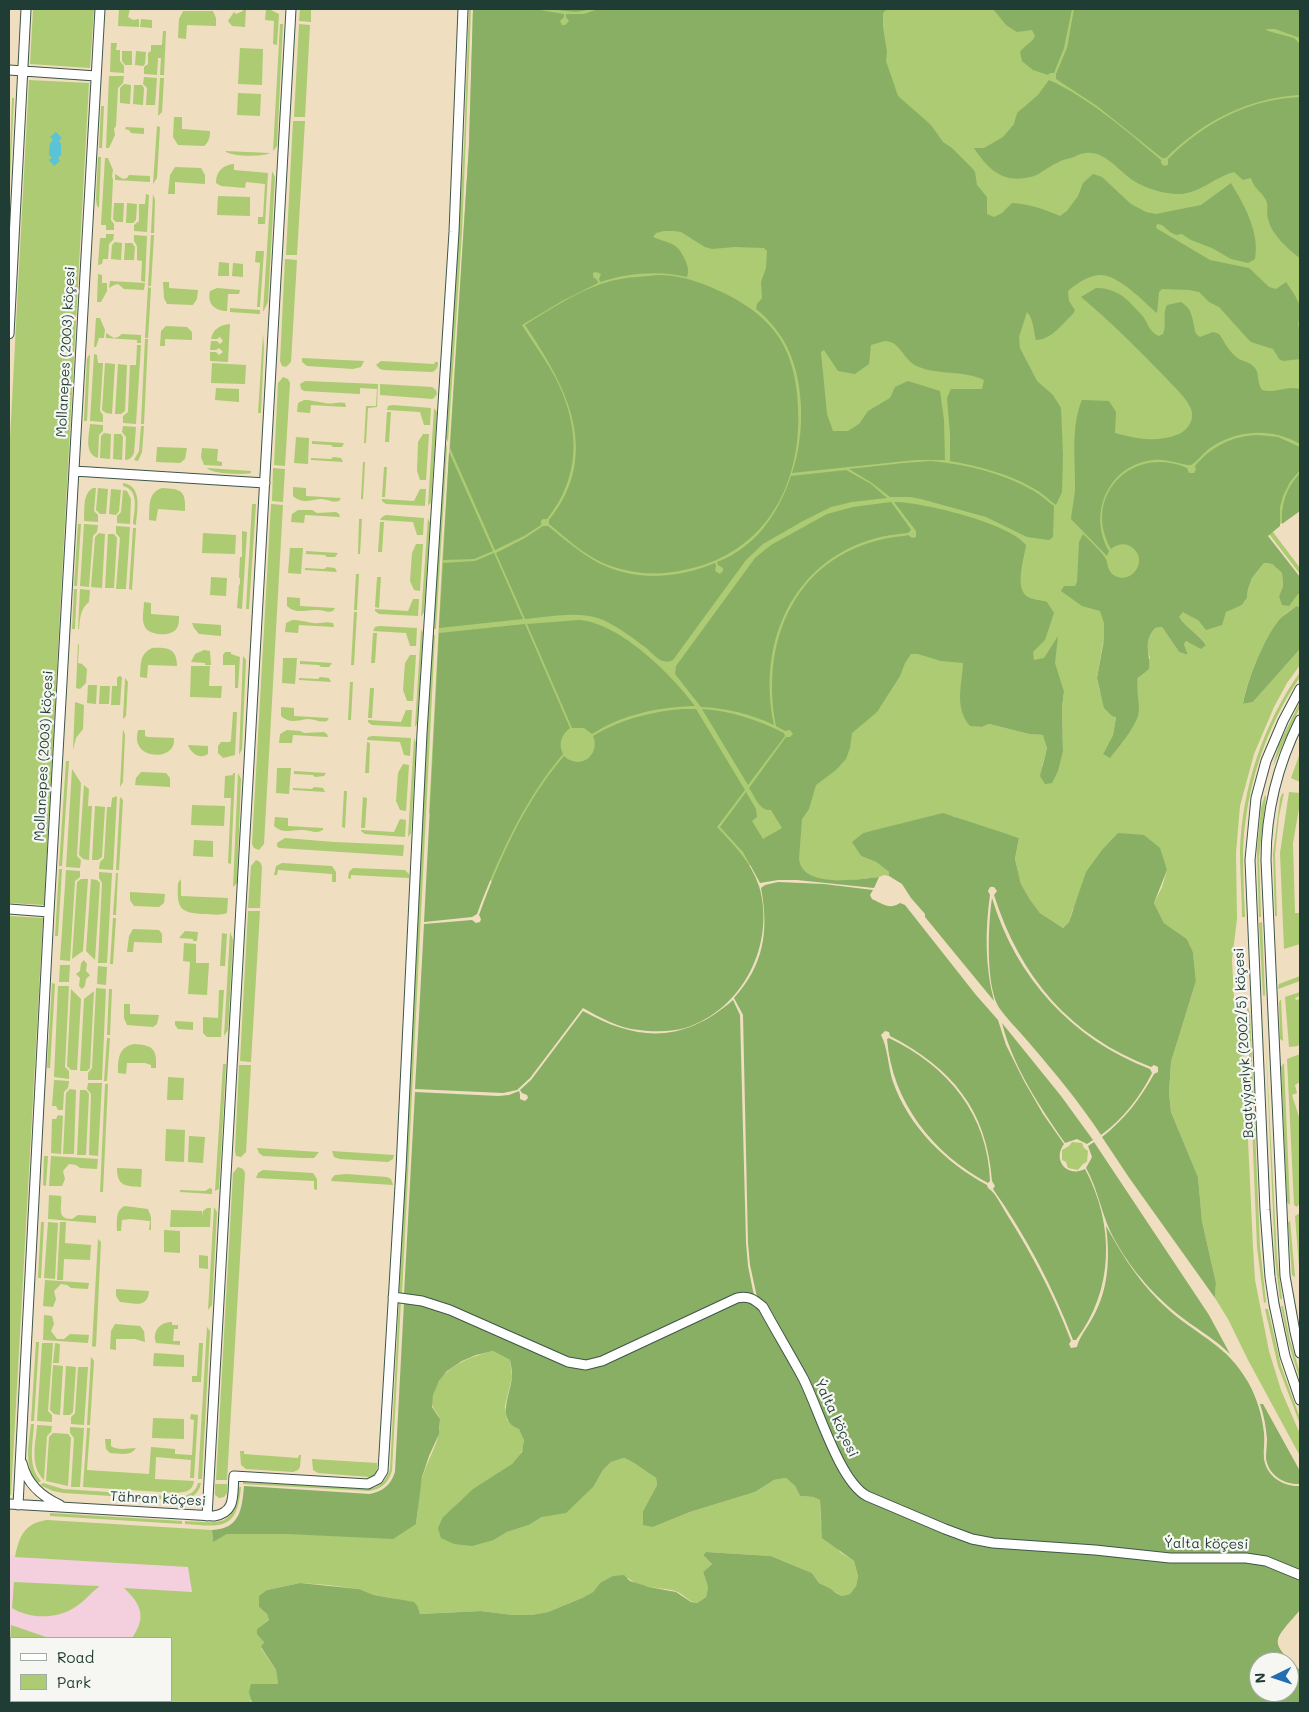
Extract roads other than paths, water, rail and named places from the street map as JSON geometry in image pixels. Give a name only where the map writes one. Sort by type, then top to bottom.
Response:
[{"type":"street","points":[[9,334],[26,9]]},
{"type":"street","name":"Mollanepes (2003) köçesi","points":[[13,1504],[20,1458],[100,9]]},
{"type":"street","points":[[207,1516],[291,9]]},
{"type":"street","points":[[393,1297],[422,733],[454,232],[463,9]]},
{"type":"street","points":[[9,70],[96,76]]},
{"type":"street","points":[[74,471],[265,483]]},
{"type":"street","name":"Bagtyýarlyk (2002/5) köçesi","points":[[1300,689],[1274,741],[1261,778],[1254,815],[1250,860],[1265,1210],[1270,1277],[1282,1342],[1300,1400]]},
{"type":"street","name":"Bagtyýarlyk (2002/5) köçesi","points":[[1300,720],[1288,746],[1276,782],[1269,817],[1266,852],[1285,1276],[1300,1353]]},
{"type":"street","points":[[1261,778],[1276,782]]},
{"type":"street","points":[[9,909],[49,912]]},
{"type":"street","points":[[1257,1014],[1272,1013]]},
{"type":"street","name":"Ýalta köçesi","points":[[393,1297],[422,1301],[450,1310],[563,1360],[586,1365],[602,1361],[738,1298],[743,1296],[753,1298],[763,1307],[803,1379],[824,1429],[848,1477],[858,1491],[867,1496],[945,1529],[993,1544],[1100,1550],[1176,1558],[1246,1558],[1266,1561],[1300,1574]]},
{"type":"street","name":"Tähran köçesi","points":[[13,1504],[207,1516],[218,1515],[228,1509],[232,1500],[234,1476],[372,1483],[378,1479],[384,1465],[393,1297]]},
{"type":"street","points":[[20,1458],[28,1480],[37,1491],[65,1508]]},
{"type":"water","points":[[56,132],[62,138],[59,141],[61,144],[61,155],[58,158],[60,161],[54,166],[49,160],[52,158],[49,155],[50,143],[53,140],[50,137]]}]
